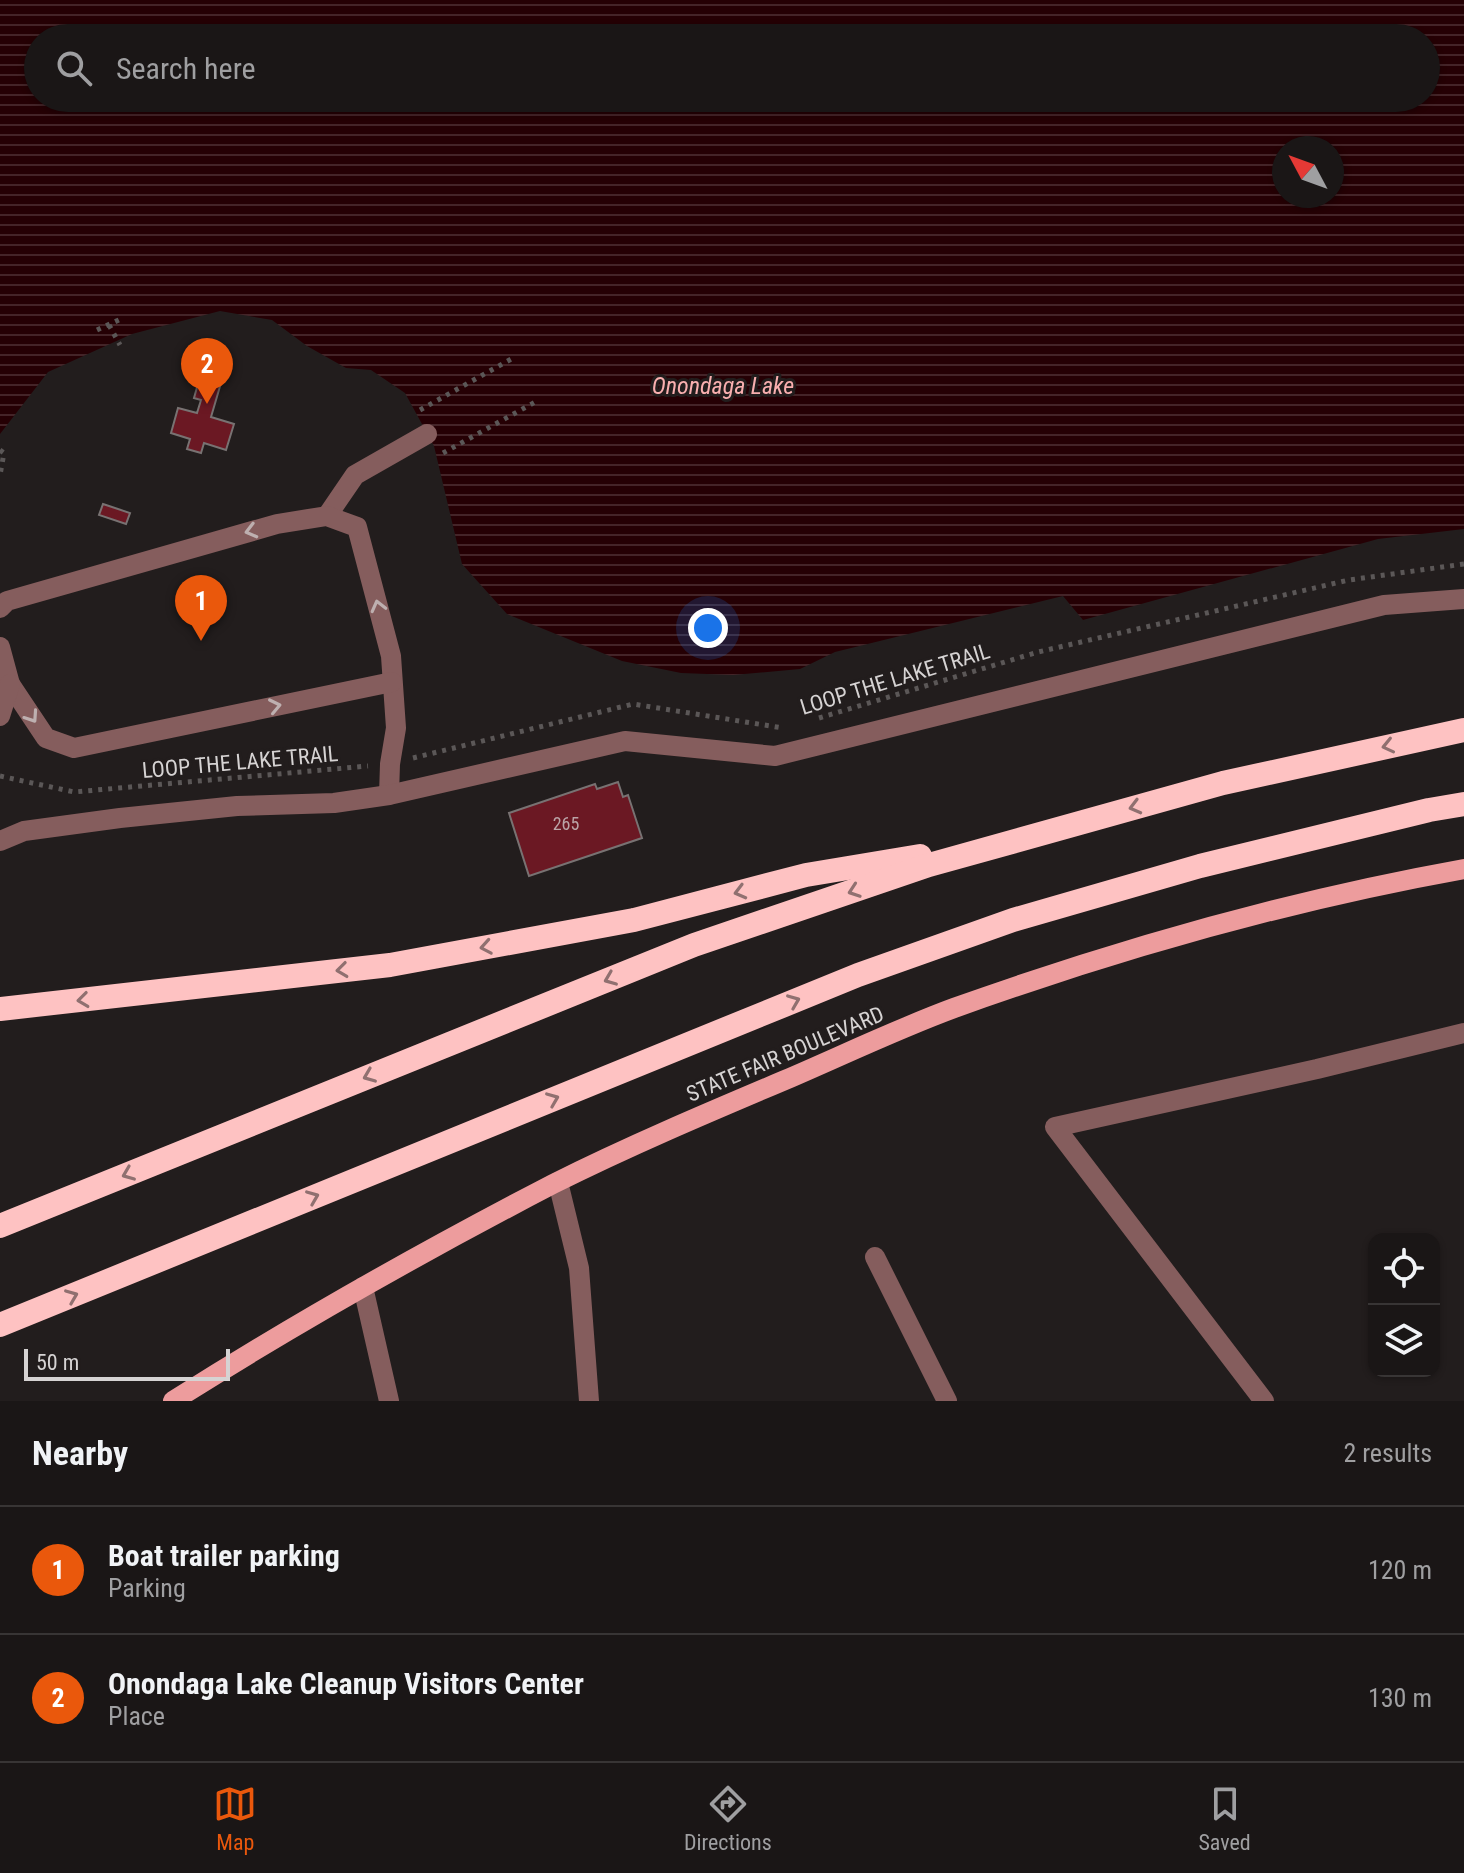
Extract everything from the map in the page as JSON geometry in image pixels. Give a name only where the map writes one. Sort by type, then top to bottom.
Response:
[{"type":"highway","points":[[0,1226],[694,945],[929,865],[1223,783],[1464,730]]},
{"type":"highway","points":[[0,1325],[788,1003],[998,925],[1200,866],[1464,804]]},
{"type":"highway","points":[[0,1009],[390,965],[634,920],[806,875],[1009,842]]},
{"type":"main road","name":"STATE FAIR BOULEVARD","points":[[173,1401],[363,1287],[558,1182],[663,1132],[951,1009],[1085,964],[1208,928],[1398,881],[1464,869]]},
{"type":"lane","points":[[327,516],[355,475],[427,434]]},
{"type":"lane","points":[[0,608],[7,601],[261,528],[327,516],[357,527],[391,656],[396,728],[389,795]]},
{"type":"lane","points":[[0,841],[24,831],[120,818],[237,806],[334,803],[389,795],[625,741],[775,756],[1384,605],[1464,599]]},
{"type":"lane","points":[[0,647],[10,684],[46,738],[74,748],[392,682]]},
{"type":"lane","points":[[0,716],[10,684]]},
{"type":"lane","points":[[1264,1401],[1055,1127],[1464,1033]]},
{"type":"lane","points":[[558,1182],[579,1268],[589,1401]]},
{"type":"lane","points":[[875,1257],[947,1401]]},
{"type":"lane","points":[[363,1287],[389,1401]]},
{"type":"path","points":[[97,330],[123,318]]},
{"type":"path","points":[[109,325],[120,345]]},
{"type":"path","points":[[408,417],[513,358]]},
{"type":"path","points":[[431,459],[537,401]]},
{"type":"path","points":[[0,450],[4,453],[0,475]]},
{"type":"path","name":"LOOP THE LAKE TRAIL","points":[[814,719],[1038,652],[1349,580],[1464,564]]},
{"type":"path","name":"LOOP THE LAKE TRAIL","points":[[0,776],[74,792],[390,764],[633,704],[785,728]]},
{"type":"water","name":"Onondaga Lake","points":[[0,0],[1464,0],[1464,529],[1378,539],[1083,620],[1063,596],[835,652],[800,669],[733,675],[681,673],[622,661],[507,614],[462,564],[434,446],[405,393],[371,370],[346,368],[307,346],[272,320],[220,311],[132,334],[48,372],[0,434]]},
{"type":"building","points":[[207,352],[228,359],[211,417],[234,424],[226,450],[204,443],[201,453],[187,449],[190,439],[171,433],[178,408],[197,413],[201,400],[194,398]]},
{"type":"building","points":[[103,504],[130,513],[126,524],[99,515]]},
{"type":"building","points":[[618,782],[623,797],[628,795],[642,838],[529,876],[509,813],[595,784],[597,789]]},
{"type":"place","name":"Onondaga Lake Cleanup Visitors Center","points":[[207,404]]},
{"type":"place","name":"Boat trailer parking","points":[[201,641]]}]
